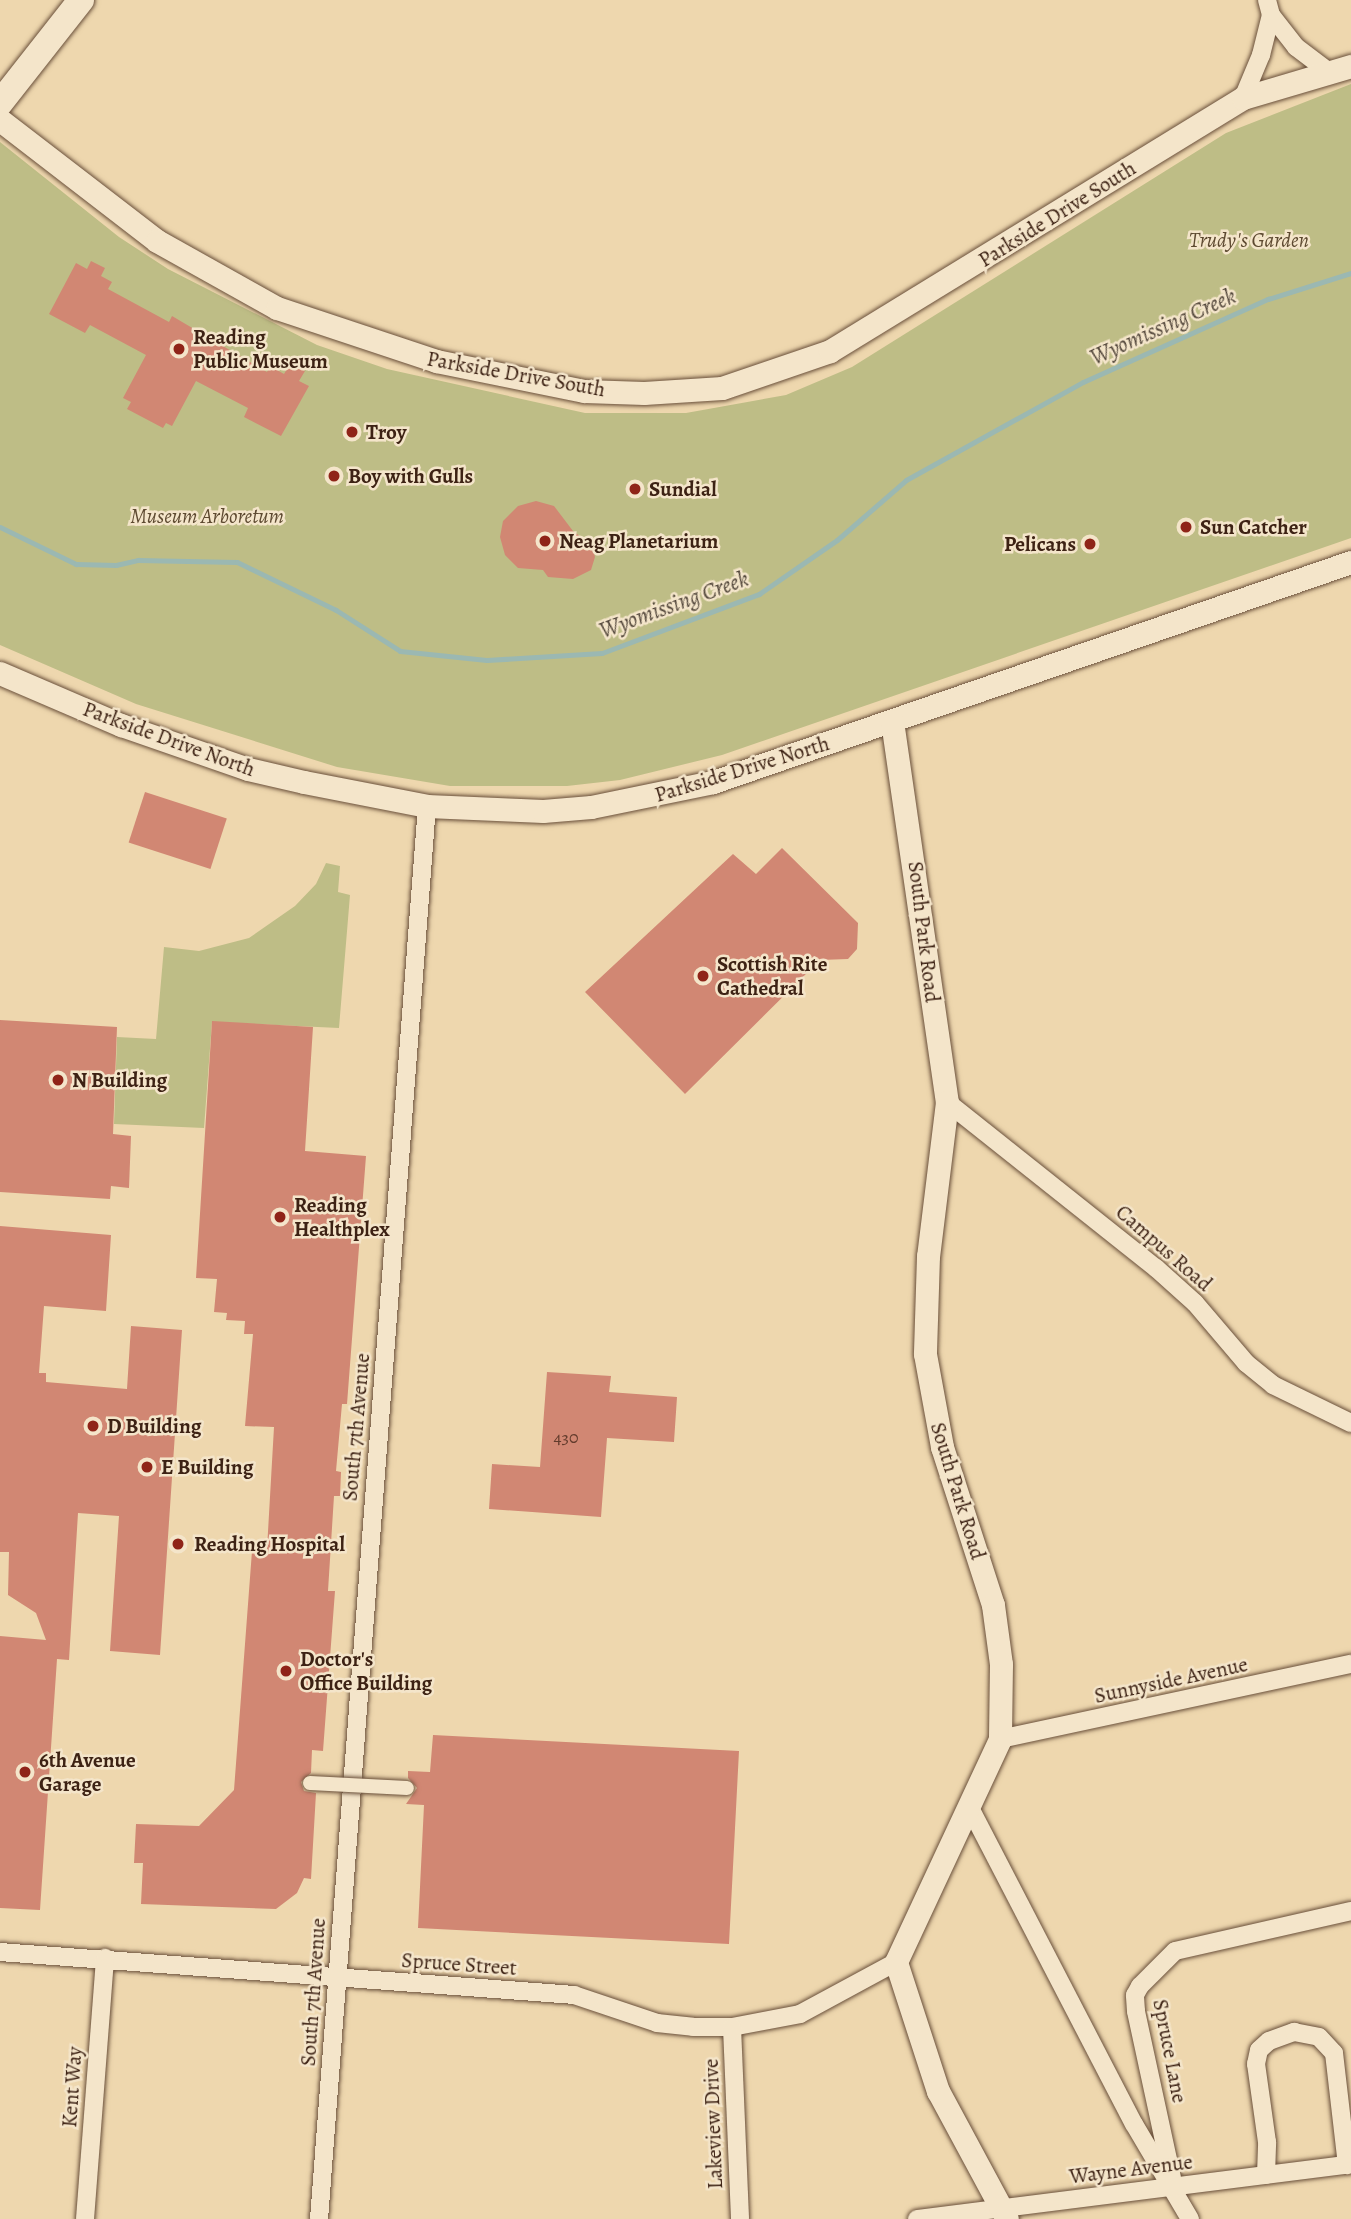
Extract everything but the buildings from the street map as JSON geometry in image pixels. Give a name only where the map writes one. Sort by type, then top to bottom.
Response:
[{"type":"main road","points":[[0,103],[80,0]]},
{"type":"street","points":[[1269,8],[1296,47],[1329,72]]},
{"type":"street","points":[[1242,98],[1261,55],[1269,8]]},
{"type":"street","name":"Parkside Drive South","points":[[0,120],[157,241],[277,308],[436,361],[584,391],[644,393],[722,388],[830,351],[1242,98],[1351,66]]},
{"type":"street","name":"Parkside Drive North","points":[[0,673],[121,724],[248,769],[427,806],[542,811],[637,801],[713,782],[1351,562]]},
{"type":"street","name":"South Park Road","points":[[892,721],[947,1102],[928,1256],[925,1354],[942,1447],[997,1625],[1000,1739],[897,1962]]},
{"type":"street","name":"South 7th Avenue","points":[[319,2219],[427,806]]},
{"type":"street","name":"Campus Road","points":[[947,1102],[1156,1268],[1195,1303],[1246,1363],[1273,1385],[1351,1423]]},
{"type":"street","name":"Sunnyside Avenue","points":[[1000,1739],[1351,1664]]},
{"type":"street","points":[[310,1783],[407,1788]]},
{"type":"street","name":"Spruce Lane","points":[[969,1806],[1134,2124],[1174,2187],[1190,2219]]},
{"type":"street","name":"Spruce Lane","points":[[1174,2187],[1136,2011],[1135,1995],[1140,1986],[1175,1951],[1351,1911]]},
{"type":"street","name":"Spruce Street","points":[[0,1952],[573,1995],[670,2025],[732,2027],[800,2014],[897,1962]]},
{"type":"street","name":"Kent Way","points":[[85,2219],[105,1958]]},
{"type":"street","points":[[897,1962],[938,2091],[1004,2214]]},
{"type":"street","name":"Lakeview Drive","points":[[732,2027],[740,2219]]},
{"type":"street","points":[[1266,2175],[1267,2142],[1256,2064],[1259,2050],[1269,2041],[1294,2032],[1319,2037],[1334,2053],[1349,2165]]},
{"type":"street","name":"Wayne Avenue","points":[[917,2219],[1004,2214],[1174,2187],[1349,2165]]},
{"type":"green space","name":"Museum Arboretum","points":[[1351,84],[1351,538],[722,755],[620,780],[567,786],[450,786],[337,767],[136,704],[0,645],[0,142],[119,237],[168,269],[317,345],[387,369],[585,413],[686,413],[786,395],[852,367],[1226,133]]},
{"type":"green space","points":[[326,863],[340,866],[338,892],[350,895],[339,1028],[212,1022],[204,1128],[114,1124],[117,1037],[156,1039],[164,947],[199,951],[249,938],[295,906],[316,884]]},
{"type":"waterway","name":"Wyomissing Creek","points":[[0,527],[76,564],[116,565],[138,560],[237,562],[336,610],[400,651],[487,660],[602,653],[759,594],[837,540],[906,480],[1083,382],[1268,299],[1351,273]]},
{"type":"place","name":"Reading Public Museum","points":[[179,349]]},
{"type":"place","name":"Troy","points":[[352,432]]},
{"type":"place","name":"Boy with Gulls","points":[[334,476]]},
{"type":"place","name":"Sundial","points":[[635,489]]},
{"type":"place","name":"Sun Catcher","points":[[1186,527]]},
{"type":"place","name":"Neag Planetarium","points":[[545,541]]},
{"type":"place","name":"Pelicans","points":[[1090,544]]},
{"type":"place","name":"Scottish Rite Cathedral","points":[[703,976]]},
{"type":"place","name":"N Building","points":[[58,1080]]},
{"type":"place","name":"Reading Healthplex","points":[[280,1217]]},
{"type":"place","name":"D Building","points":[[93,1426]]},
{"type":"place","name":"E Building","points":[[147,1467]]},
{"type":"place","name":"Reading Hospital","points":[[178,1544]]},
{"type":"place","name":"Doctor's Office Building","points":[[286,1671]]},
{"type":"place","name":"6th Avenue Garage","points":[[25,1772]]},
{"type":"park label","name":"Trudy's Garden","points":[[1249,240]]}]
